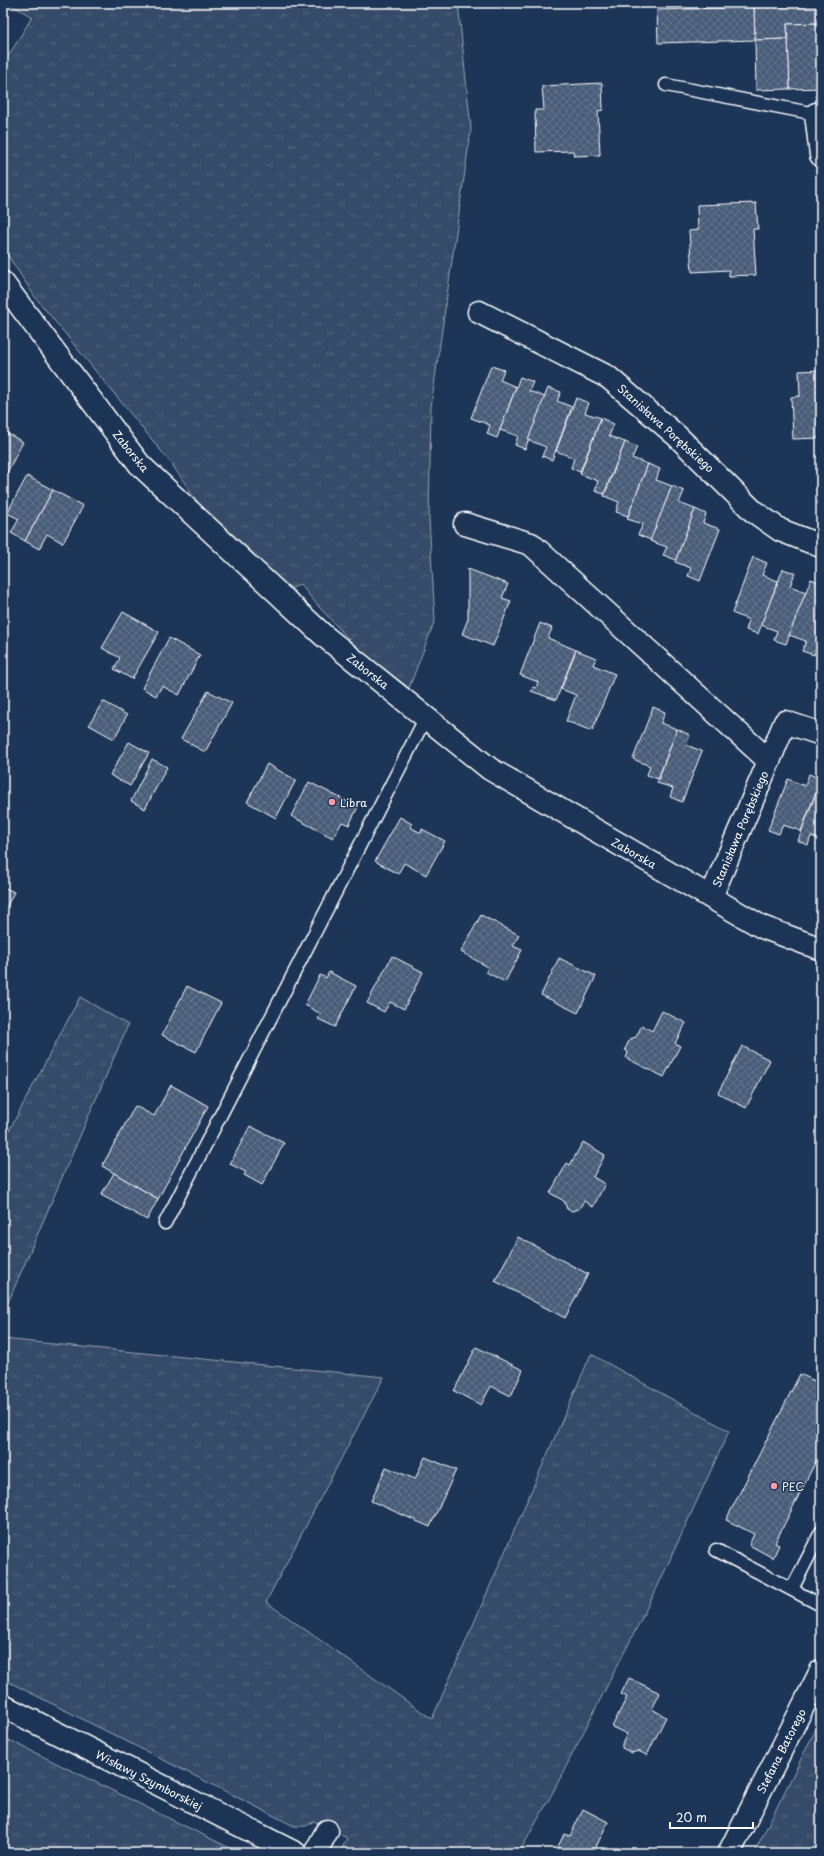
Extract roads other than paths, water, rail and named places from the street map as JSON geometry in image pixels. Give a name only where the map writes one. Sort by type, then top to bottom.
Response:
[{"type":"street","points":[[819,114],[821,155]]},
{"type":"street","name":"Zaborska","points":[[3,283],[140,465],[323,636],[426,717],[490,770],[762,927],[821,949]]},
{"type":"street","name":"Stanisława Porębskiego","points":[[479,312],[608,377],[677,436],[753,511],[780,530],[821,546]]},
{"type":"street","name":"Stanisława Porębskiego","points":[[465,524],[531,544],[769,761]]},
{"type":"street","name":"Stanisława Porębskiego","points":[[711,898],[785,722],[821,734]]},
{"type":"street","name":"Stefana Batorego","points":[[729,1853],[821,1671]]},
{"type":"street","name":"Wisławy Szymborskiej","points":[[3,1706],[295,1853]]},
{"type":"street","points":[[315,1853],[327,1831]]},
{"type":"lane","points":[[666,85],[819,114]]},
{"type":"lane","points":[[165,1223],[426,717]]},
{"type":"lane","points":[[792,1589],[821,1532]]},
{"type":"lane","points":[[716,1550],[821,1605]]},
{"type":"place","name":"Libra","points":[[332,802]]},
{"type":"place","name":"PEC","points":[[774,1486]]}]
